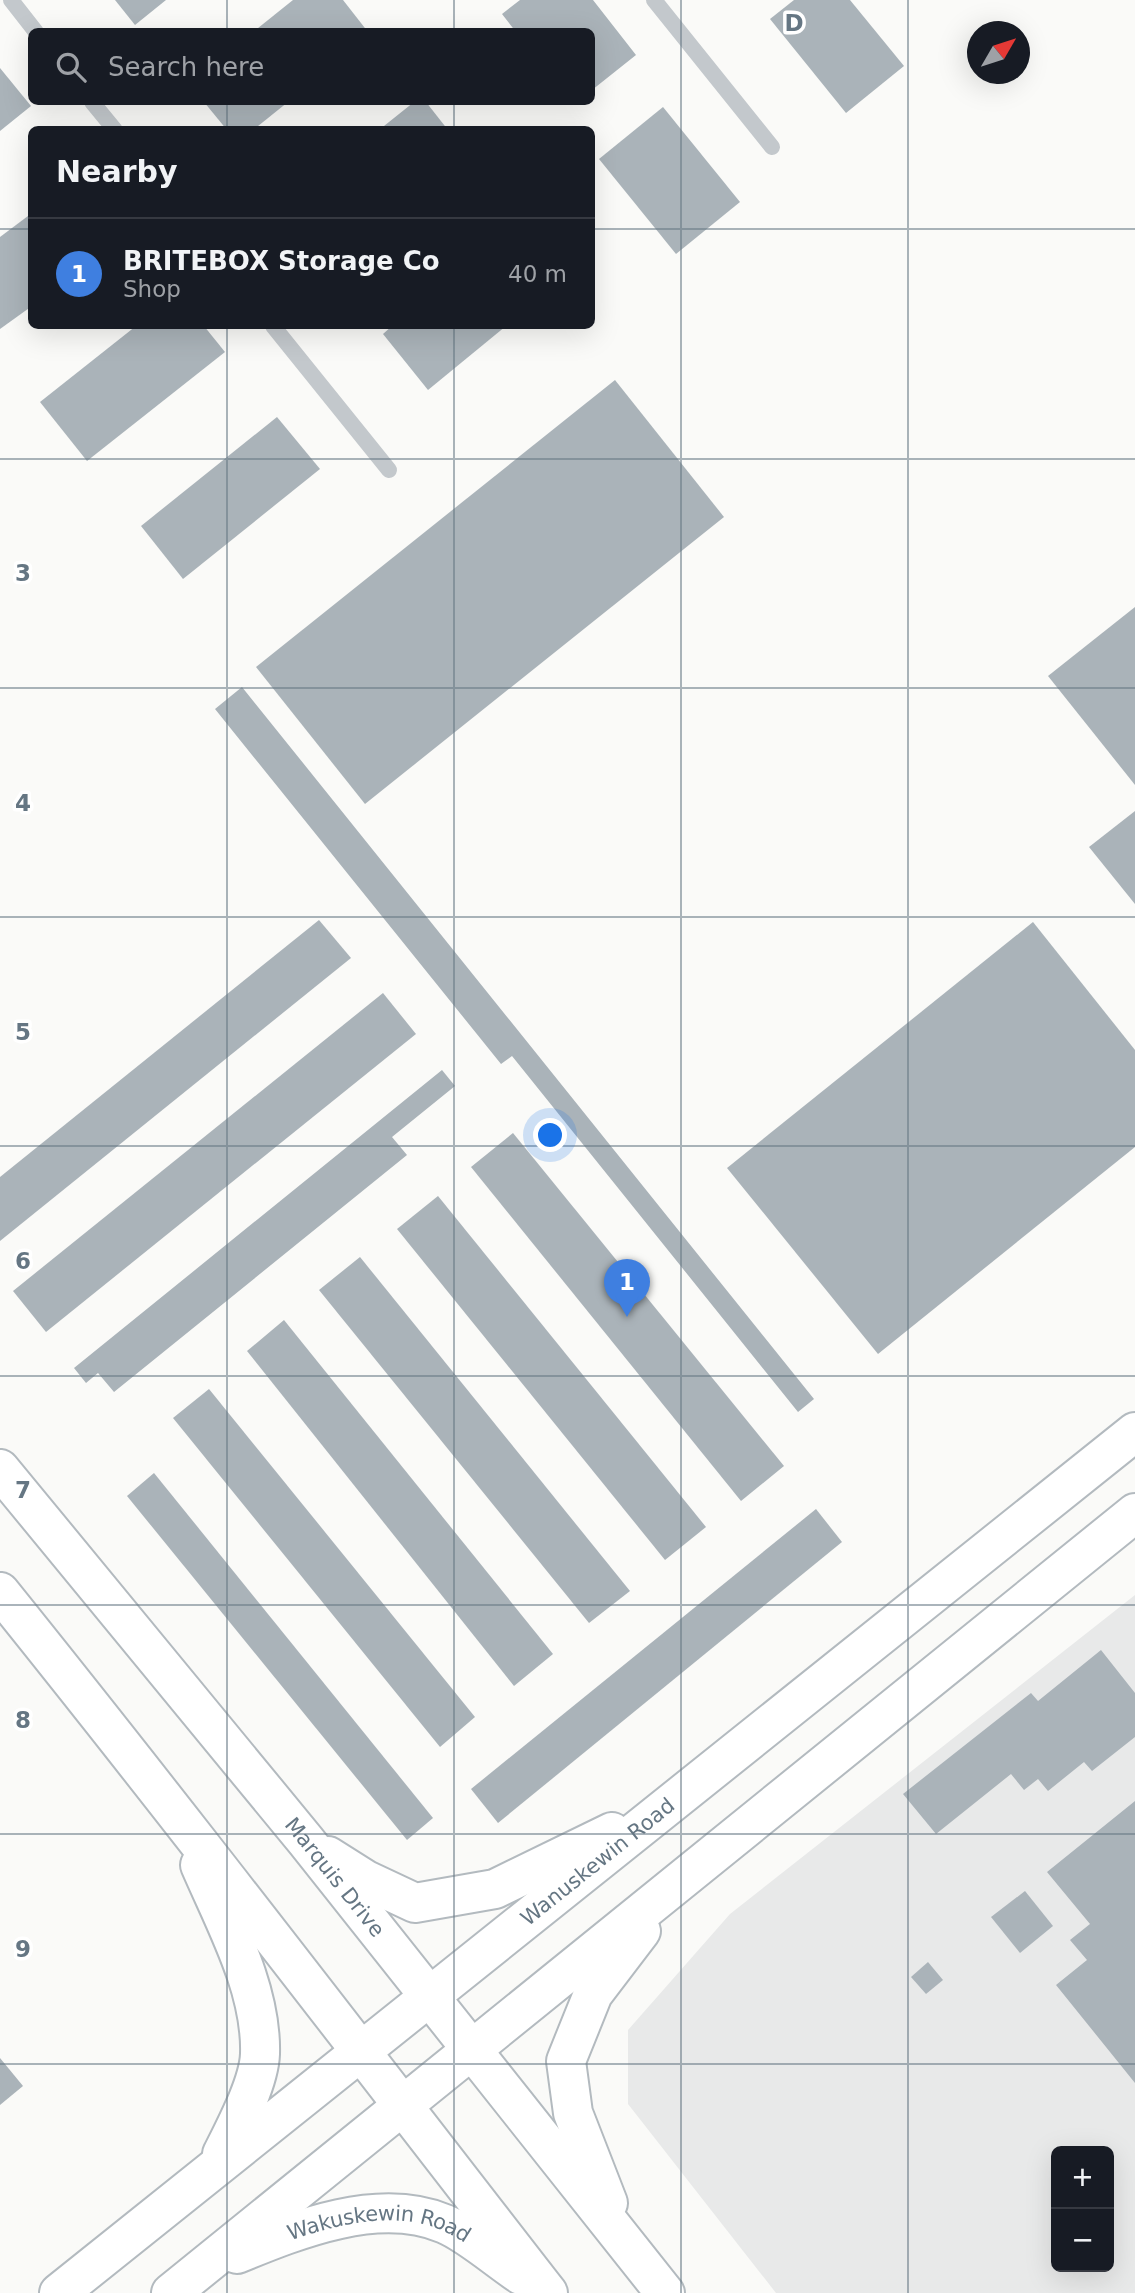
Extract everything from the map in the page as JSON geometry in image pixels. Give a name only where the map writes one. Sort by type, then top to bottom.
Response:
[{"type":"main road","name":"Wanuskewin Road","points":[[59,2293],[217,2163],[360,2053],[1135,1432]]},
{"type":"main road","name":"Marquis Drive","points":[[0,1469],[306,1841],[665,2293]]},
{"type":"main road","points":[[185,2281],[1135,1513]]},
{"type":"main road","points":[[0,1592],[175,1809],[401,2107],[547,2293]]},
{"type":"main road","points":[[306,1841],[366,1880],[415,1903],[495,1889],[676,1801]]},
{"type":"main road","points":[[175,1809],[240,1958],[254,2010],[259,2044],[260,2056],[243,2112],[217,2163]]},
{"type":"main road","points":[[621,2238],[573,2113],[566,2061],[593,1994],[629,1945],[692,1870]]},
{"type":"main road","name":"Wakuskewin Road","points":[[185,2281],[279,2237],[359,2215],[399,2214],[445,2224],[547,2293]]},
{"type":"lane","points":[[10,0],[33,28]]},
{"type":"lane","points":[[654,0],[772,148]]},
{"type":"lane","points":[[94,105],[112,126]]},
{"type":"lane","points":[[275,329],[389,470]]},
{"type":"shaded area","points":[[1135,1595],[1135,2293],[776,2293],[628,2104],[628,2030],[730,1914]]},
{"type":"building","points":[[115,0],[166,0],[135,25]]},
{"type":"building","points":[[293,0],[343,0],[365,28],[258,28]]},
{"type":"building","points":[[520,0],[593,0],[636,55],[595,88],[595,28],[513,28],[502,14]]},
{"type":"building","points":[[794,0],[850,0],[904,66],[846,113],[770,19]]},
{"type":"building","points":[[0,68],[31,106],[0,131]]},
{"type":"building","points":[[206,105],[284,105],[258,126],[224,126]]},
{"type":"building","points":[[410,105],[428,105],[445,126],[384,126]]},
{"type":"building","points":[[663,107],[740,202],[676,254],[599,159]]},
{"type":"building","points":[[28,216],[28,309],[0,329],[0,237]]},
{"type":"building","points":[[132,329],[206,329],[225,352],[87,461],[40,402]]},
{"type":"building","points":[[389,329],[502,329],[428,390],[383,334]]},
{"type":"building","points":[[615,380],[724,517],[365,804],[256,667]]},
{"type":"building","points":[[277,417],[320,469],[183,579],[141,526]]},
{"type":"building","points":[[1135,607],[1135,785],[1048,676]]},
{"type":"building","points":[[242,687],[814,1399],[798,1412],[512,1056],[501,1064],[215,709]]},
{"type":"building","points":[[1135,811],[1135,904],[1089,847]]},
{"type":"building","points":[[319,920],[351,958],[0,1241],[0,1177]]},
{"type":"building","points":[[1033,922],[1135,1050],[1135,1147],[878,1354],[727,1168]]},
{"type":"building","points":[[383,993],[416,1034],[46,1332],[13,1291]]},
{"type":"building","points":[[442,1070],[455,1086],[392,1137],[407,1155],[114,1392],[98,1373],[86,1383],[74,1368]]},
{"type":"building","points":[[513,1133],[784,1466],[741,1501],[471,1167]]},
{"type":"building","points":[[438,1196],[706,1527],[665,1560],[397,1229]]},
{"type":"building","points":[[360,1257],[630,1591],[589,1623],[319,1290]]},
{"type":"building","points":[[284,1320],[553,1654],[514,1686],[247,1351]]},
{"type":"building","points":[[209,1389],[475,1717],[440,1747],[173,1418]]},
{"type":"building","points":[[154,1473],[433,1818],[407,1840],[127,1496]]},
{"type":"building","points":[[816,1509],[842,1542],[498,1823],[471,1789]]},
{"type":"building","points":[[1101,1650],[1135,1693],[1135,1737],[1092,1771],[1084,1762],[1048,1791],[1038,1779],[1024,1790],[1011,1774],[936,1834],[903,1794],[1031,1693],[1038,1701]]},
{"type":"building","points":[[1135,1801],[1135,2083],[1056,1985],[1087,1960],[1070,1940],[1090,1924],[1047,1872]]},
{"type":"building","points":[[1025,1891],[1053,1926],[1020,1953],[991,1917]]},
{"type":"building","points":[[928,1962],[943,1980],[926,1994],[911,1977]]},
{"type":"building","points":[[0,2058],[23,2086],[0,2105]]},
{"type":"place","name":"BRITEBOX Storage Co","points":[[627,1317]]}]
